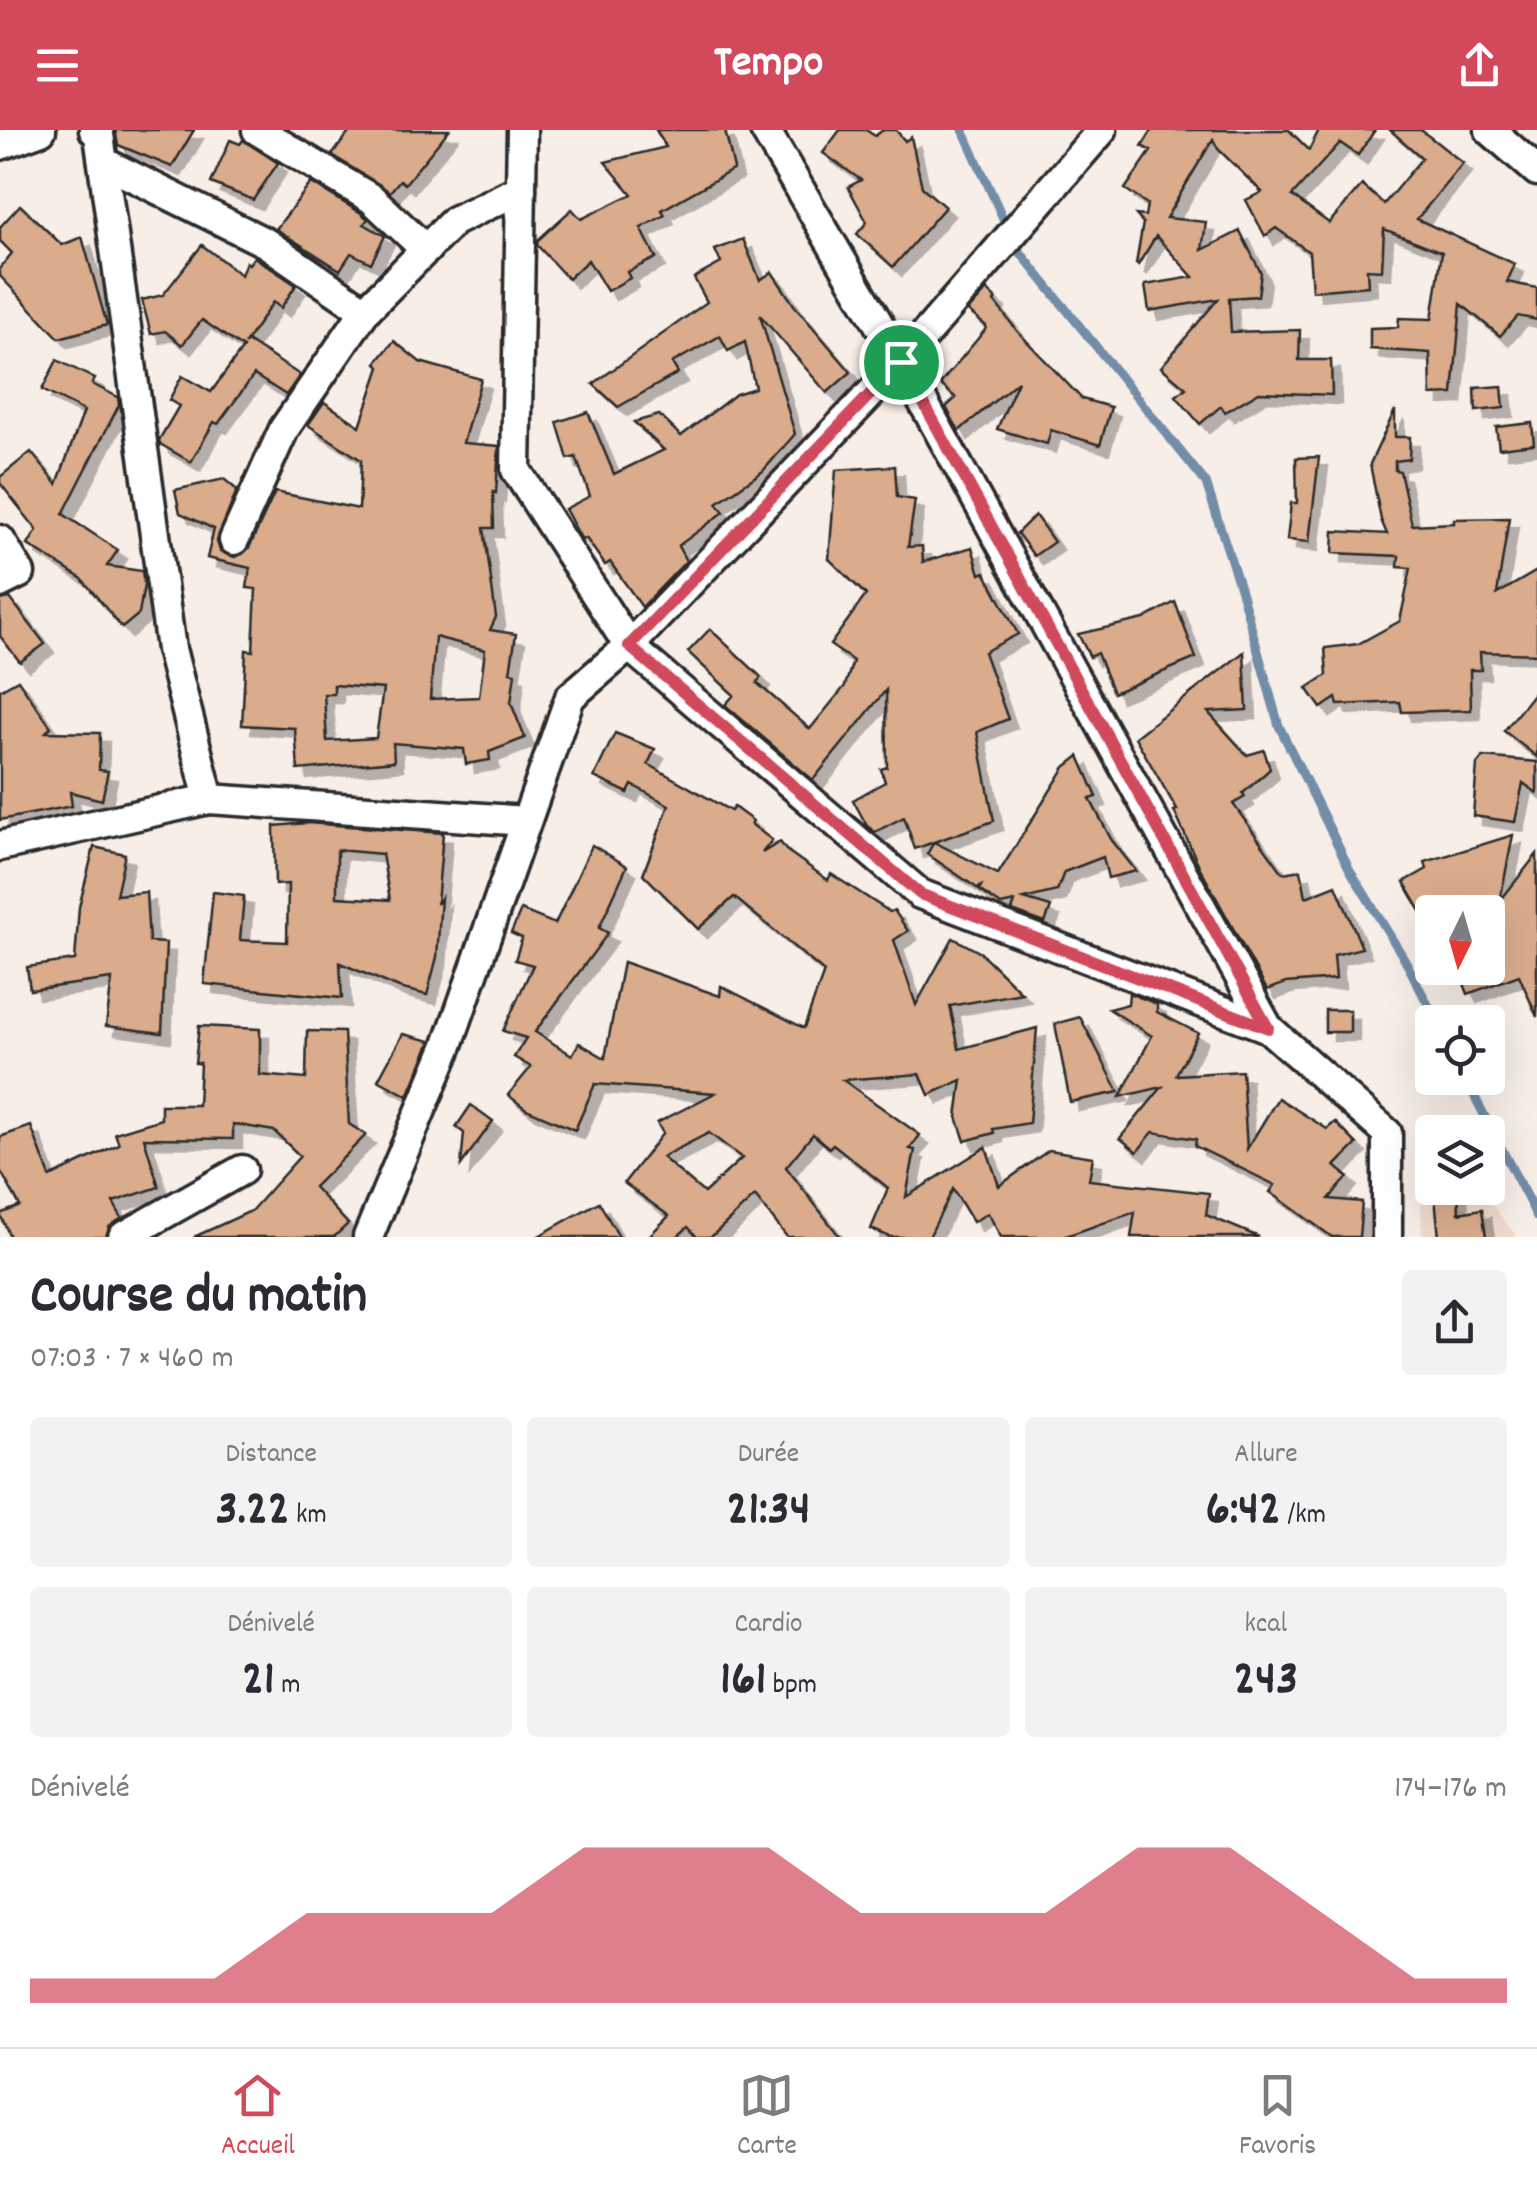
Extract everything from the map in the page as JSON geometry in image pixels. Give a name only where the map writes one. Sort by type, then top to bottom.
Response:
[{"type":"street","points":[[0,145],[41,130]]},
{"type":"street","points":[[94,130],[99,135],[171,649],[209,799]]},
{"type":"street","points":[[257,130],[372,200],[426,250]]},
{"type":"street","points":[[522,130],[516,470],[629,646],[920,894],[1268,1028]]},
{"type":"street","points":[[765,130],[901,362],[1268,1028],[1386,1133],[1387,1237]]},
{"type":"street","points":[[368,1237],[448,1046],[570,697],[629,646],[901,362],[1102,130]]},
{"type":"street","points":[[1490,130],[1537,170]]},
{"type":"street","points":[[103,162],[266,244],[365,310]]},
{"type":"street","points":[[234,540],[284,428],[365,310],[454,222],[521,189]]},
{"type":"street","points":[[0,540],[20,573],[0,583]]},
{"type":"street","points":[[0,846],[209,799],[526,822]]},
{"type":"street","points":[[123,1237],[242,1170]]},
{"type":"shaded area","points":[[1421,1205],[1492,1205],[1517,1237],[1422,1237]]},
{"type":"building","points":[[115,130],[194,130],[172,167],[118,145]]},
{"type":"building","points":[[351,130],[449,130],[405,184],[400,180],[390,192],[332,155]]},
{"type":"building","points":[[656,130],[725,130],[734,169],[662,210],[665,215],[641,228],[656,258],[627,272],[630,278],[607,291],[588,260],[568,279],[537,245],[538,240],[572,209],[581,219],[632,194],[605,162],[666,147]]},
{"type":"building","points":[[840,130],[866,130],[875,136],[883,130],[896,130],[905,141],[911,137],[922,187],[945,207],[893,267],[857,234],[867,222],[848,187],[861,180],[823,153]]},
{"type":"building","points":[[1152,130],[1289,130],[1309,150],[1319,130],[1375,130],[1358,155],[1340,143],[1292,196],[1329,223],[1362,185],[1384,204],[1422,158],[1390,130],[1421,130],[1463,163],[1417,219],[1515,264],[1507,282],[1537,288],[1537,320],[1518,316],[1500,336],[1461,304],[1453,394],[1431,395],[1430,353],[1370,349],[1370,328],[1398,327],[1399,318],[1432,319],[1442,252],[1384,229],[1382,270],[1367,269],[1368,286],[1312,291],[1309,252],[1276,228],[1265,236],[1246,200],[1262,192],[1218,149],[1213,139],[1166,218],[1206,222],[1202,250],[1240,231],[1261,273],[1258,296],[1229,298],[1231,332],[1300,330],[1299,360],[1331,360],[1332,395],[1259,392],[1225,412],[1221,406],[1200,424],[1176,396],[1186,388],[1161,367],[1218,299],[1149,311],[1145,285],[1193,277],[1156,236],[1136,264],[1143,223],[1136,215],[1145,216],[1147,204],[1125,189],[1151,151],[1142,146]]},
{"type":"building","points":[[230,140],[240,144],[243,140],[278,163],[253,200],[211,183]]},
{"type":"building","points":[[311,183],[361,213],[368,219],[364,224],[385,236],[371,263],[351,253],[340,270],[276,229]]},
{"type":"building","points":[[20,205],[62,245],[82,237],[107,325],[59,338],[0,276],[0,268],[12,253],[0,241],[0,227]]},
{"type":"building","points":[[743,239],[760,280],[772,272],[794,305],[851,372],[827,393],[760,315],[795,434],[763,471],[717,503],[724,512],[678,546],[686,561],[642,607],[610,562],[605,565],[586,538],[582,540],[565,509],[590,496],[576,457],[568,459],[557,422],[588,412],[614,474],[664,450],[634,422],[659,415],[681,436],[736,394],[755,388],[745,342],[728,351],[720,336],[672,363],[678,373],[618,407],[593,384],[707,302],[694,278],[721,263],[715,250]]},
{"type":"building","points":[[202,245],[241,275],[246,262],[249,264],[254,257],[296,285],[281,308],[273,302],[244,345],[247,341],[300,375],[286,395],[254,375],[218,424],[214,422],[191,462],[160,444],[179,406],[169,400],[182,376],[211,392],[243,348],[202,320],[182,345],[165,331],[151,334],[142,300],[163,295]]},
{"type":"building","points":[[987,290],[1018,332],[1082,399],[1111,407],[1100,445],[1051,430],[1047,444],[997,429],[1018,381],[959,431],[946,407],[956,398],[940,384],[985,330],[986,326],[968,311]]},
{"type":"building","points":[[394,341],[420,362],[481,379],[463,443],[499,446],[496,493],[493,492],[494,528],[484,528],[496,617],[490,630],[516,634],[510,672],[515,673],[511,703],[525,738],[489,752],[490,760],[466,764],[464,749],[393,743],[394,761],[298,770],[295,728],[242,725],[246,650],[253,651],[256,589],[247,588],[250,568],[207,558],[214,529],[180,513],[175,490],[224,479],[237,490],[217,541],[220,551],[235,557],[249,548],[275,492],[359,509],[361,460],[308,425],[324,402],[360,426],[380,367],[376,363]],"holes":[[[435,637],[485,650],[479,697],[430,699]],[[334,685],[383,689],[376,738],[327,741],[324,694],[334,694]]]},
{"type":"building","points":[[57,360],[95,379],[92,384],[118,397],[119,405],[63,514],[118,550],[107,566],[142,571],[139,614],[122,628],[82,579],[28,545],[37,530],[0,483],[0,477],[31,452],[57,484],[84,411],[42,390]]},
{"type":"building","points":[[1502,386],[1504,408],[1476,411],[1475,388]]},
{"type":"building","points":[[1395,410],[1395,437],[1410,437],[1409,459],[1395,461],[1395,470],[1400,471],[1412,525],[1509,518],[1497,594],[1537,571],[1537,654],[1480,652],[1481,670],[1470,670],[1471,710],[1402,712],[1400,702],[1338,705],[1336,698],[1321,708],[1307,688],[1327,675],[1325,648],[1358,644],[1400,621],[1411,568],[1398,567],[1399,556],[1333,553],[1334,531],[1387,534],[1370,464]]},
{"type":"building","points":[[1532,423],[1534,444],[1499,448],[1496,427]]},
{"type":"building","points":[[1319,457],[1309,542],[1287,540],[1291,503],[1297,503],[1296,458]]},
{"type":"building","points":[[895,466],[897,497],[915,500],[908,547],[922,546],[923,562],[972,547],[980,574],[985,572],[1018,634],[984,652],[1008,719],[977,732],[994,821],[915,849],[904,817],[875,832],[867,826],[853,800],[885,782],[881,769],[887,767],[886,690],[813,780],[725,705],[734,695],[688,652],[710,629],[761,677],[757,683],[810,729],[845,686],[853,661],[830,645],[866,595],[829,559],[836,470]]},
{"type":"building","points":[[1035,515],[1054,542],[1034,556],[1017,533]]},
{"type":"building","points":[[10,598],[45,644],[20,662],[0,636],[0,600]]},
{"type":"building","points":[[1175,602],[1196,658],[1113,693],[1097,653],[1090,657],[1078,634],[1144,619]]},
{"type":"building","points":[[1244,652],[1247,710],[1208,712],[1247,755],[1264,750],[1270,769],[1243,793],[1245,797],[1233,804],[1283,873],[1301,870],[1306,897],[1336,885],[1362,948],[1334,955],[1336,979],[1286,983],[1267,990],[1200,868],[1174,811],[1177,810],[1135,737]]},
{"type":"building","points":[[18,680],[51,727],[46,732],[100,733],[99,770],[108,771],[102,800],[70,792],[72,806],[0,820],[0,690]]},
{"type":"building","points":[[1537,689],[1537,757],[1504,731]]},
{"type":"building","points":[[615,733],[655,749],[648,764],[731,811],[734,807],[753,821],[751,824],[772,840],[762,853],[780,842],[828,880],[831,874],[890,912],[894,910],[908,931],[894,940],[916,1005],[953,938],[981,953],[1022,993],[950,1006],[959,1049],[1037,1028],[1029,1123],[993,1129],[994,1133],[965,1141],[957,1117],[962,1080],[929,1095],[920,1074],[843,1080],[920,1135],[910,1149],[915,1150],[906,1197],[986,1147],[999,1186],[1049,1150],[1093,1157],[1089,1180],[1209,1193],[1206,1215],[1259,1237],[1131,1237],[1135,1212],[1063,1237],[1001,1237],[988,1213],[973,1222],[953,1189],[929,1237],[890,1237],[871,1229],[888,1188],[833,1144],[829,1148],[813,1134],[786,1167],[840,1237],[787,1237],[755,1196],[711,1237],[697,1237],[688,1227],[677,1237],[648,1237],[669,1216],[624,1183],[663,1133],[657,1123],[715,1093],[595,1084],[575,1130],[526,1109],[508,1095],[531,1067],[514,1057],[526,1038],[503,1031],[533,965],[515,960],[522,938],[511,933],[521,910],[555,924],[592,845],[627,866],[599,928],[608,933],[535,1032],[572,1055],[579,1043],[605,1058],[623,962],[720,996],[721,986],[804,1028],[824,972],[734,897],[698,929],[643,874],[669,805],[632,785],[628,793],[594,777]],"holes":[[[709,1133],[742,1158],[704,1193],[662,1157]]]},
{"type":"building","points":[[1079,756],[1097,797],[1090,799],[1111,839],[1136,871],[1108,878],[1103,857],[1064,872],[1057,891],[1024,899],[1051,907],[1045,923],[1012,911],[1015,902],[1001,905],[979,890],[981,886],[977,888],[927,854],[934,842],[998,874],[1065,767]]},
{"type":"building","points":[[1483,757],[1537,762],[1537,793],[1523,783],[1515,822],[1473,816],[1477,764]]},
{"type":"building","points":[[307,823],[443,833],[437,957],[427,995],[399,988],[340,963],[342,998],[204,984],[213,892],[244,896],[240,940],[287,942],[288,884],[275,885],[274,826]],"holes":[[[337,850],[382,854],[390,900],[337,897]]]},
{"type":"building","points":[[1513,835],[1501,895],[1415,895],[1415,901],[1404,882],[1427,869],[1425,862]]},
{"type":"building","points":[[94,847],[125,854],[116,895],[146,892],[149,942],[166,943],[162,1033],[106,1026],[112,979],[30,990],[27,967],[75,960],[79,907]]},
{"type":"building","points":[[1537,854],[1537,1017],[1519,975],[1505,980],[1505,895]]},
{"type":"building","points":[[1465,985],[1492,985],[1468,994]]},
{"type":"building","points":[[1129,993],[1157,1004],[1157,1012],[1198,1033],[1176,1075],[1242,1071],[1247,1149],[1278,1098],[1327,1129],[1335,1122],[1357,1144],[1335,1166],[1348,1177],[1329,1199],[1362,1202],[1359,1237],[1332,1237],[1270,1192],[1275,1185],[1195,1146],[1196,1139],[1153,1132],[1137,1152],[1120,1138],[1162,1087],[1120,1097],[1152,1036],[1109,1009],[1128,1004]]},
{"type":"building","points":[[1325,1010],[1350,1010],[1350,1032],[1325,1032]]},
{"type":"building","points":[[1080,1017],[1119,1092],[1070,1102],[1055,1024]]},
{"type":"building","points":[[199,1026],[260,1029],[260,1075],[306,1079],[307,1031],[344,1032],[349,1124],[366,1135],[314,1187],[348,1224],[334,1237],[194,1237],[251,1211],[300,1156],[274,1131],[233,1124],[233,1139],[144,1138],[159,1187],[113,1202],[122,1218],[109,1227],[106,1237],[10,1237],[0,1214],[20,1206],[0,1170],[0,1137],[31,1126],[50,1177],[119,1144],[115,1133],[161,1119],[161,1105],[198,1105],[200,1063],[195,1063]]},
{"type":"building","points":[[403,1034],[431,1041],[408,1096],[378,1080]]},
{"type":"building","points":[[471,1105],[493,1121],[461,1165],[464,1133],[456,1127]]},
{"type":"building","points":[[599,1202],[619,1237],[537,1237]]},
{"type":"building","points":[[1436,1205],[1459,1205],[1459,1213],[1482,1209],[1486,1237],[1439,1237]]},
{"type":"waterway","points":[[963,130],[1016,247],[1206,483],[1279,726],[1350,870],[1428,1005]]},
{"type":"waterway","points":[[1474,1095],[1537,1217]]},
{"type":"route","points":[[901,362],[1268,1028],[920,894],[629,646],[901,362]]}]
